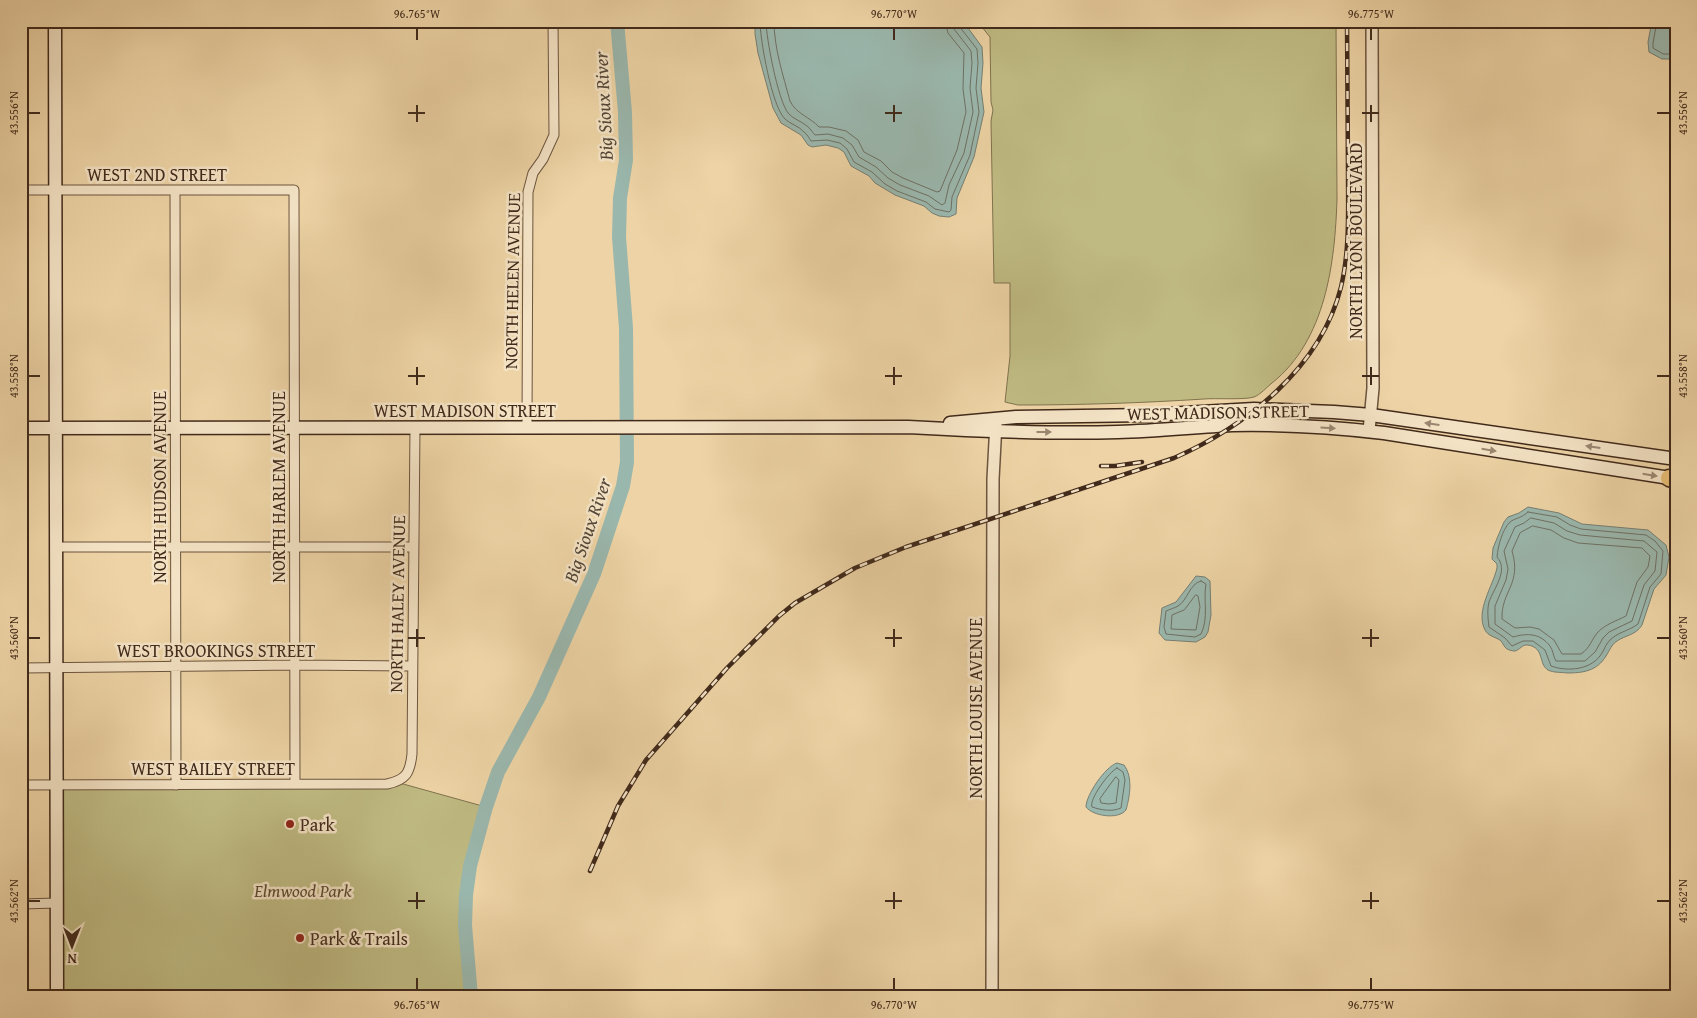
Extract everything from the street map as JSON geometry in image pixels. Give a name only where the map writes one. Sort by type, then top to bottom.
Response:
[{"type":"main road","points":[[55,21],[57,997]]},
{"type":"main road","name":"WEST MADISON STREET","points":[[996,426],[1016,417],[1148,415],[1254,409],[1334,412],[1371,415],[1676,459]]},
{"type":"main road","name":"WEST MADISON STREET","points":[[21,428],[996,426],[1118,432],[1255,425],[1303,426],[1369,432],[1674,479]]},
{"type":"street","name":"NORTH HELEN AVENUE","points":[[527,427],[528,192],[533,173],[543,159],[554,135],[553,21]]},
{"type":"street","name":"NORTH LYON BOULEVARD","points":[[1369,432],[1371,415],[1372,21]]},
{"type":"street","name":"WEST 2ND STREET","points":[[21,190],[294,190]]},
{"type":"street","name":"NORTH HUDSON AVENUE","points":[[175,190],[176,785]]},
{"type":"street","name":"NORTH HARLEM AVENUE","points":[[294,190],[295,784]]},
{"type":"street","name":"NORTH LOUISE AVENUE","points":[[992,997],[993,498],[996,426]]},
{"type":"street","name":"NORTH HALEY AVENUE","points":[[403,778],[408,773],[412,754],[414,427]]},
{"type":"street","points":[[57,547],[413,547]]},
{"type":"street","name":"WEST BROOKINGS STREET","points":[[21,668],[294,665],[412,666]]},
{"type":"street","name":"WEST BAILEY STREET","points":[[21,785],[387,784],[403,778]]},
{"type":"street","points":[[21,904],[57,903]]},
{"type":"green space","points":[[977,21],[1336,21],[1337,199],[1334,248],[1330,274],[1316,322],[1305,345],[1290,365],[1261,393],[1254,397],[1244,398],[1158,402],[1018,405],[1005,402],[1010,356],[1010,283],[994,283],[991,121],[993,110],[991,102],[990,37]]},
{"type":"green space","name":"Elmwood Park","points":[[396,782],[486,807],[471,863],[466,897],[466,934],[471,997],[58,997],[58,785]]},
{"type":"water","points":[[755,21],[961,21],[982,47],[981,88],[984,112],[974,157],[957,198],[956,214],[949,217],[939,216],[924,206],[895,195],[875,183],[869,176],[851,166],[844,152],[838,148],[826,145],[812,147],[808,145],[801,135],[781,123],[773,108],[758,53]]},
{"type":"water","points":[[1652,21],[1676,21],[1676,59],[1662,59],[1649,52],[1648,42]]},
{"type":"water","points":[[1528,507],[1559,513],[1582,524],[1648,530],[1666,545],[1669,557],[1666,575],[1654,589],[1642,625],[1634,633],[1615,643],[1598,665],[1584,672],[1550,671],[1543,664],[1537,649],[1526,645],[1515,651],[1510,650],[1500,640],[1486,632],[1482,623],[1483,607],[1497,568],[1497,564],[1492,559],[1493,548],[1508,517]]},
{"type":"water","points":[[1196,576],[1205,577],[1210,581],[1211,615],[1208,632],[1205,637],[1196,642],[1165,640],[1159,633],[1162,608],[1176,602]]},
{"type":"water","points":[[1117,763],[1124,765],[1129,775],[1129,793],[1126,810],[1112,816],[1094,813],[1086,807],[1089,796],[1107,770]]},
{"type":"waterway","name":"Big Sioux River","points":[[471,997],[465,925],[466,895],[470,866],[486,807],[498,772],[539,697],[594,574],[623,486],[627,462],[626,328],[619,237],[620,198],[626,160],[625,112],[617,21]]},
{"type":"railway","points":[[590,871],[618,806],[646,760],[727,668],[779,616],[795,603],[855,568],[906,547],[1174,458],[1201,445],[1254,411],[1299,368],[1317,343],[1331,316],[1344,273],[1348,213],[1347,21]]},
{"type":"railway","points":[[1101,466],[1142,462]]},
{"type":"place","name":"Park","points":[[290,824]]},
{"type":"place","name":"Park & Trails","points":[[300,938]]}]
